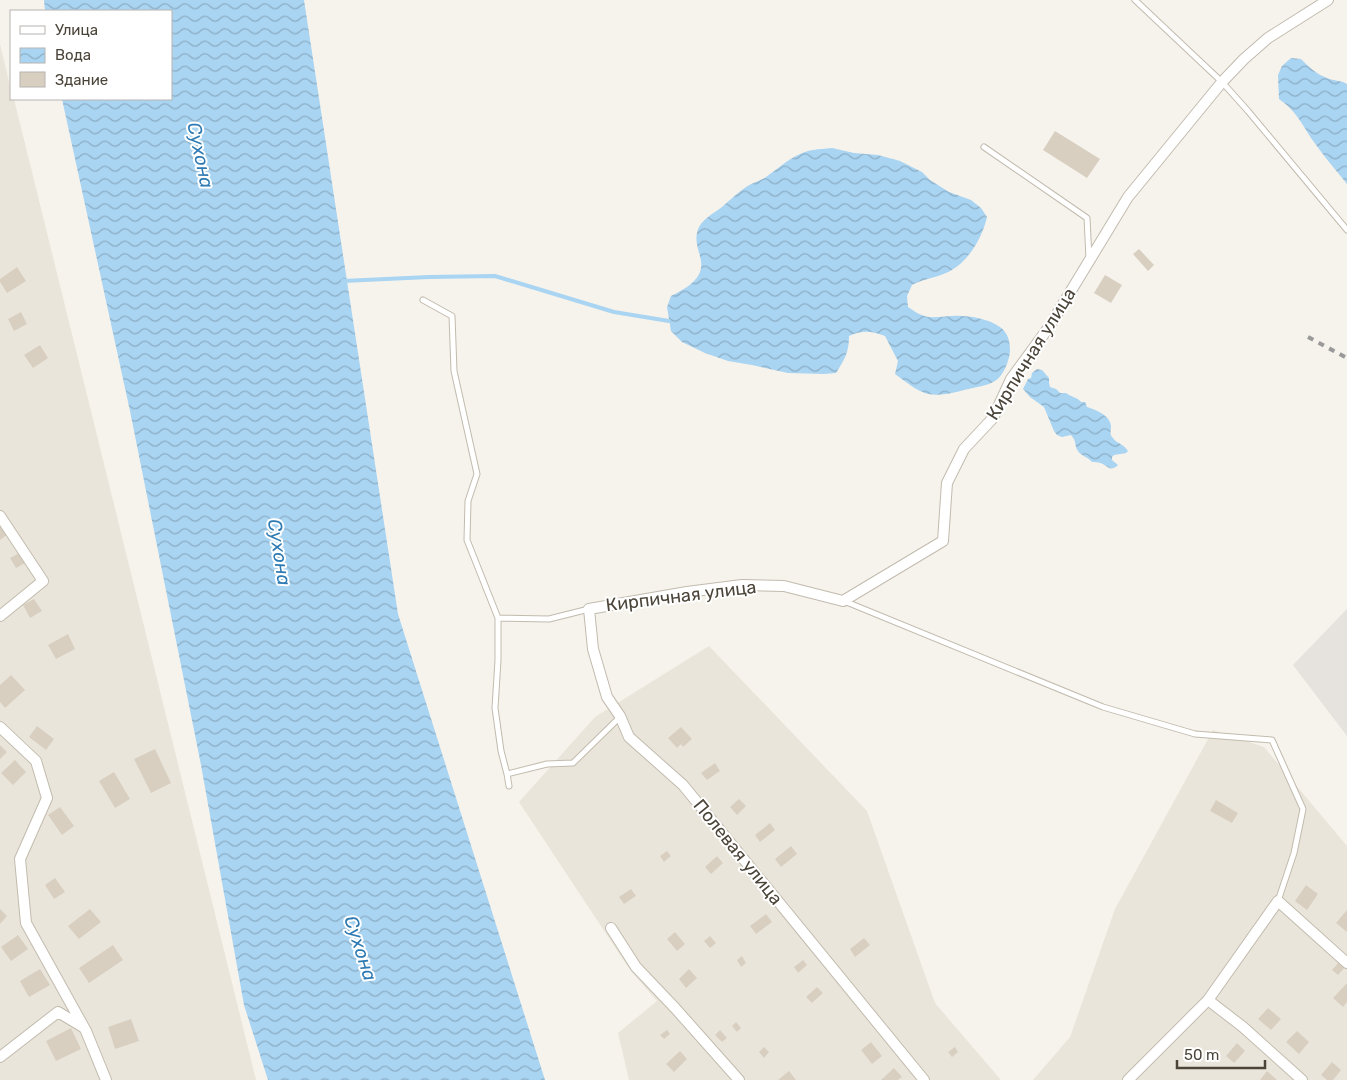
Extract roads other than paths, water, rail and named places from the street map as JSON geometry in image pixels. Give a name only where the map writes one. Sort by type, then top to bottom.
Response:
[{"type":"street","name":"Кирпичная улица","points":[[589,609],[686,592],[742,585],[784,586],[843,601],[943,541],[947,483],[964,449],[993,418],[1011,379],[1049,328],[1128,197],[1222,82],[1244,59],[1268,38],[1328,0]]},
{"type":"street","points":[[0,516],[43,581],[0,616]]},
{"type":"street","name":"Полевая улица","points":[[589,609],[593,649],[607,697],[620,716],[629,737],[683,785],[924,1080]]},
{"type":"street","points":[[0,727],[36,761],[48,798],[20,859],[26,923],[84,1027],[106,1080]]},
{"type":"street","points":[[1128,1080],[1208,1000],[1278,901],[1347,963]]},
{"type":"street","points":[[611,928],[636,967],[676,1008],[739,1080]]},
{"type":"street","points":[[1208,1000],[1302,1080]]},
{"type":"street","points":[[0,1057],[58,1012],[84,1027]]},
{"type":"lane","points":[[1135,0],[1222,82],[1347,230]]},
{"type":"lane","points":[[984,146],[1087,218],[1089,260]]},
{"type":"lane","points":[[423,300],[452,316],[454,370],[477,474],[468,501],[467,540],[498,618],[495,708],[501,751],[509,786]]},
{"type":"lane","points":[[843,601],[1103,707],[1195,734],[1272,740],[1303,809],[1294,853],[1278,901]]},
{"type":"lane","points":[[498,618],[549,619],[589,609]]},
{"type":"lane","points":[[507,774],[547,764],[573,763],[620,716]]},
{"type":"water","name":"Сухона","points":[[44,0],[304,0],[398,614],[545,1080],[268,1080],[244,1005],[201,765],[130,411],[62,100],[172,100],[172,10],[45,10]]},
{"type":"water","points":[[1291,58],[1301,59],[1319,74],[1347,84],[1347,184],[1315,144],[1294,112],[1279,99],[1278,75],[1282,66]]},
{"type":"water","points":[[832,148],[854,153],[878,155],[900,161],[922,172],[930,180],[949,192],[971,200],[981,208],[987,217],[973,250],[954,269],[912,285],[907,296],[908,307],[923,316],[977,318],[989,321],[1003,329],[1009,341],[1009,355],[1003,372],[995,381],[990,384],[945,394],[934,395],[924,393],[895,374],[898,361],[885,336],[871,332],[849,336],[846,355],[842,364],[836,373],[824,374],[788,373],[728,361],[682,342],[671,331],[667,307],[671,296],[687,287],[700,273],[701,261],[696,236],[699,227],[704,221],[743,189],[766,177],[794,157],[811,150]]},
{"type":"water","points":[[1037,369],[1042,370],[1049,378],[1050,387],[1060,393],[1066,393],[1081,402],[1085,402],[1087,407],[1108,419],[1112,437],[1128,451],[1112,457],[1112,460],[1118,465],[1110,468],[1103,464],[1092,462],[1079,452],[1071,435],[1062,437],[1057,435],[1044,407],[1030,397],[1023,389],[1028,379],[1031,378],[1032,373]]},
{"type":"waterway","points":[[343,281],[495,276],[614,312],[669,321]]},
{"type":"railway","points":[[1308,337],[1347,358]]}]
